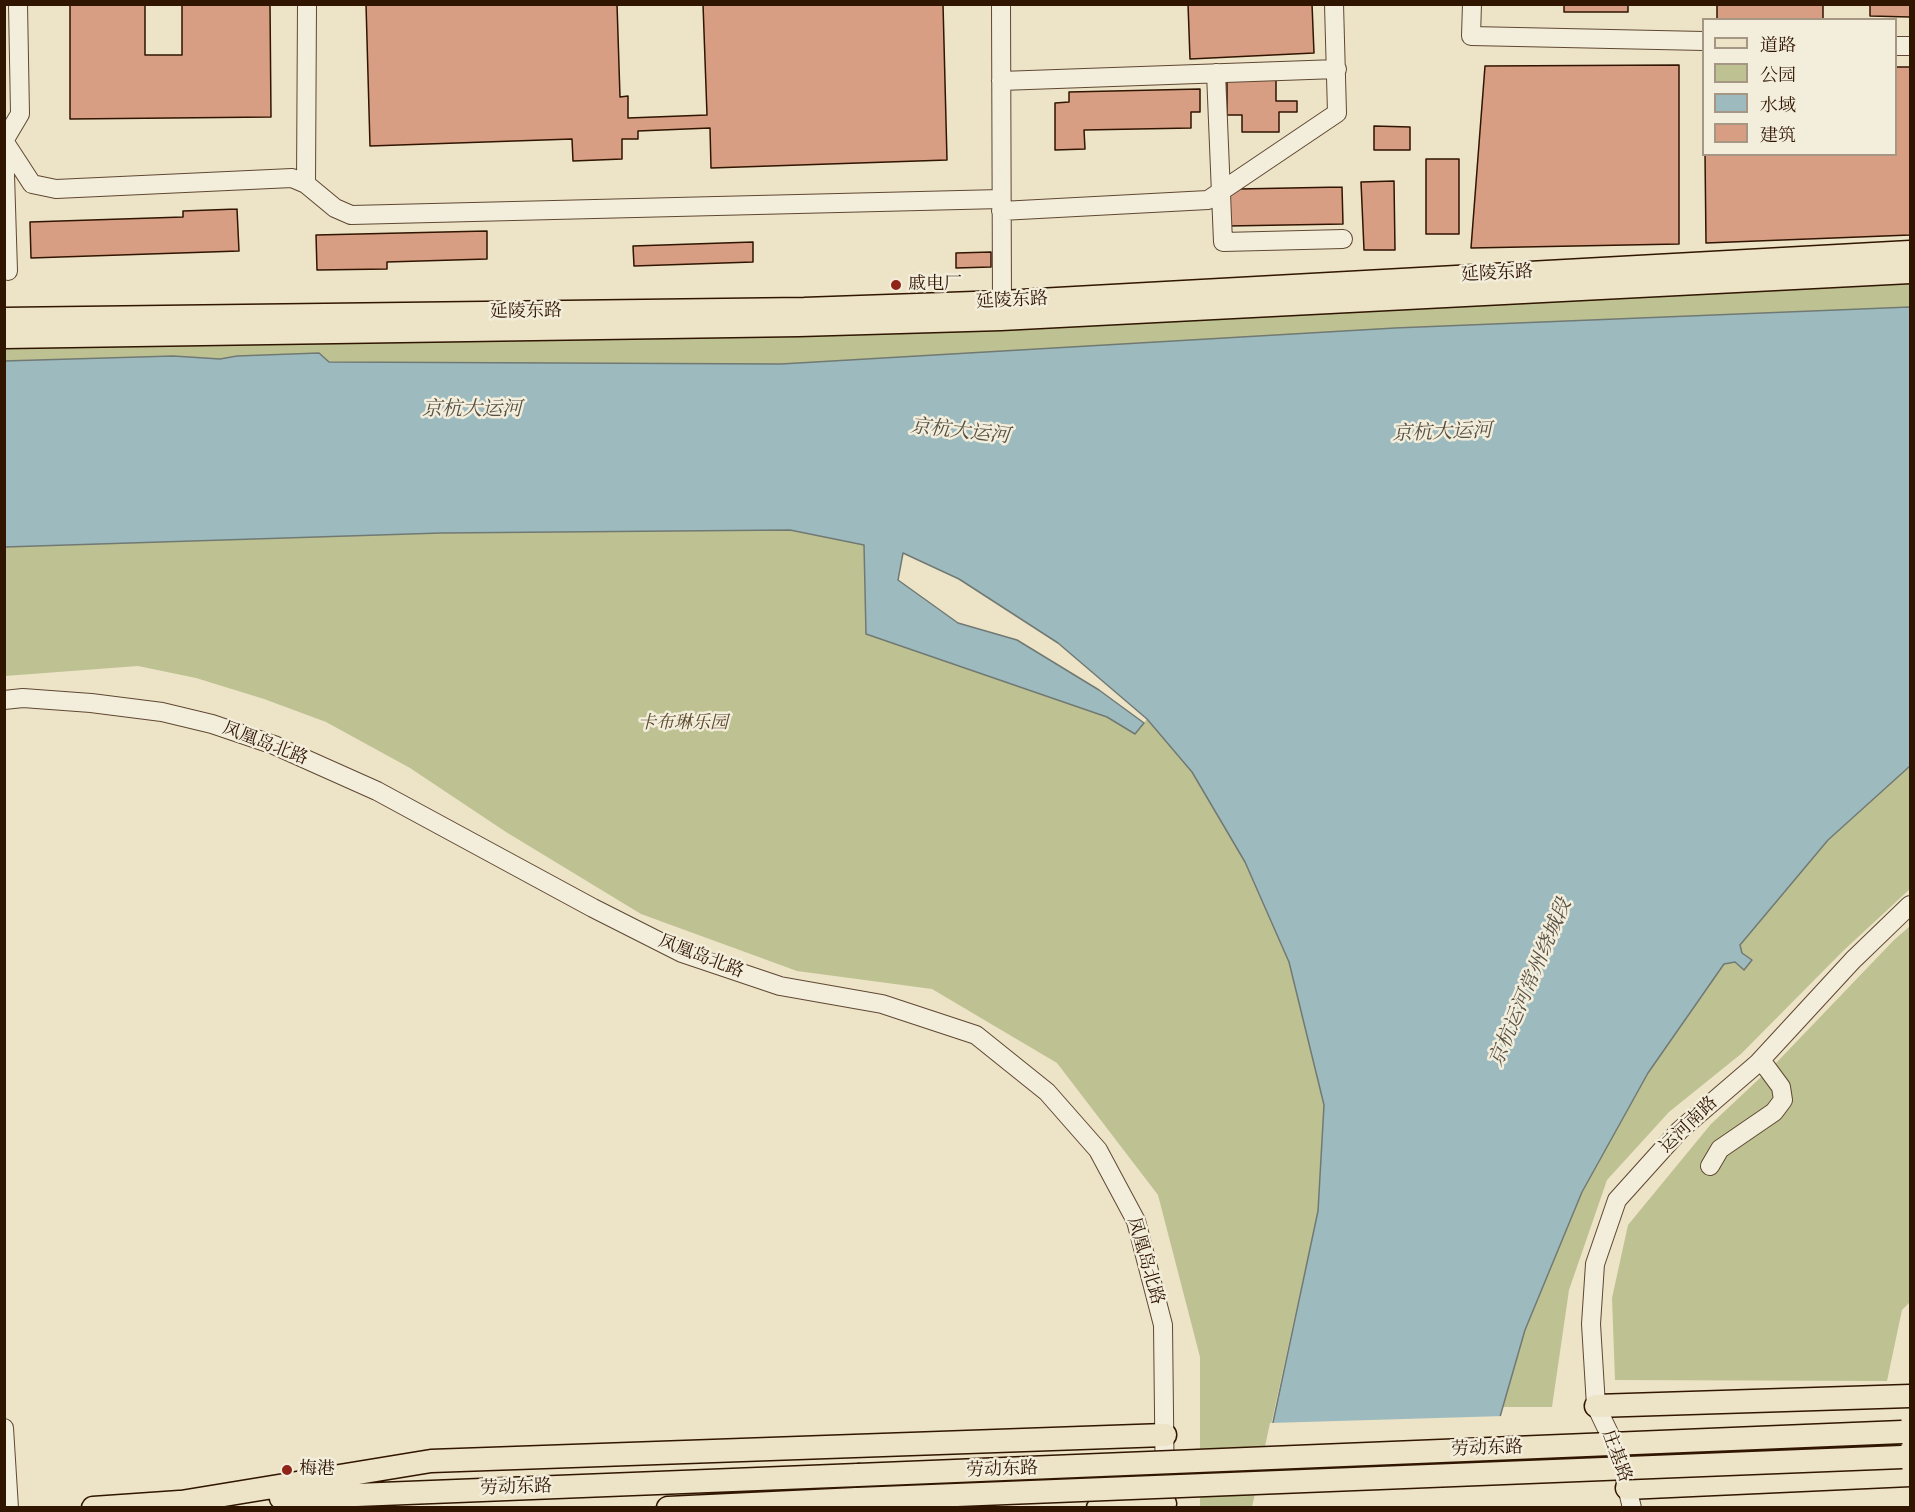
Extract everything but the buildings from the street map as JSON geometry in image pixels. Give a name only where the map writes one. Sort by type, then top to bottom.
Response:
[{"type":"main road","name":"延陵东路","points":[[4,320],[780,309],[1002,302],[1911,252]]},
{"type":"main road","name":"延陵东路","points":[[4,337],[787,325],[1001,319],[1911,272]]},
{"type":"main road","points":[[1596,1406],[1911,1396]]},
{"type":"main road","name":"劳动东路","points":[[93,1508],[181,1502],[1906,1432]]},
{"type":"main road","points":[[181,1502],[431,1461],[1166,1435]]},
{"type":"main road","points":[[1630,1498],[1908,1463]]},
{"type":"main road","name":"劳动东路","points":[[668,1508],[856,1499],[1908,1463]]},
{"type":"main road","points":[[1098,1508],[1165,1506]]},
{"type":"street","points":[[18,4],[20,114],[4,141],[32,184],[56,189],[292,178],[306,184],[335,208],[351,214],[1208,200],[1337,113],[1334,4]]},
{"type":"street","points":[[306,184],[307,4]]},
{"type":"street","points":[[1001,4],[1002,302]]},
{"type":"street","points":[[1472,4],[1471,36],[1702,41]]},
{"type":"street","points":[[1001,81],[1337,69]]},
{"type":"street","points":[[1216,73],[1223,242],[1343,239]]},
{"type":"street","points":[[4,142],[8,271]]},
{"type":"street","name":"凤凰岛北路","points":[[4,700],[23,698],[91,703],[162,712],[212,724],[273,745],[377,791],[593,908],[682,953],[780,986],[882,1004],[976,1035],[1047,1092],[1098,1150],[1136,1221],[1163,1325],[1165,1506]]},
{"type":"street","name":"运河南路","points":[[1596,1406],[1591,1324],[1595,1264],[1617,1200],[1680,1130],[1761,1060],[1853,960],[1911,905]]},
{"type":"street","points":[[1710,1166],[1720,1149],[1774,1112],[1783,1100],[1781,1087],[1761,1060]]},
{"type":"street","name":"庄基路","points":[[1596,1406],[1619,1454],[1630,1498]]},
{"type":"street","points":[[4,1428],[9,1508]]},
{"type":"green space","points":[[1910,279],[1910,324],[794,367],[5,374],[4,348],[789,335]]},
{"type":"green space","name":"卡布琳乐园","points":[[790,530],[864,545],[866,634],[1107,717],[1135,734],[1147,719],[1192,772],[1245,862],[1289,962],[1324,1105],[1318,1211],[1253,1507],[1200,1507],[1200,1357],[1158,1195],[1057,1063],[932,989],[797,971],[641,914],[506,832],[410,768],[326,722],[264,699],[196,678],[138,666],[5,676],[4,547],[441,533]]},
{"type":"green space","points":[[1910,766],[1910,889],[1843,951],[1741,1054],[1669,1112],[1607,1180],[1569,1290],[1552,1407],[1503,1407],[1525,1330],[1582,1192],[1648,1073],[1724,964],[1735,962],[1745,970],[1740,945],[1828,840]]},
{"type":"green space","points":[[1910,926],[1910,1302],[1902,1310],[1887,1381],[1615,1380],[1612,1298],[1628,1225],[1711,1124],[1777,1062]]},
{"type":"water","points":[[1910,307],[1910,766],[1828,840],[1740,945],[1742,953],[1752,960],[1744,970],[1735,962],[1724,964],[1648,1073],[1582,1192],[1525,1330],[1474,1507],[1255,1507],[1318,1211],[1324,1105],[1289,962],[1245,862],[1192,772],[1147,719],[1058,643],[959,579],[903,553],[898,580],[958,623],[1017,640],[1099,690],[1144,723],[1135,734],[1107,717],[866,634],[864,545],[790,530],[441,533],[5,547],[4,361],[173,356],[220,359],[237,356],[319,353],[329,362],[781,364],[1395,328]]},
{"type":"pier","points":[[1504,1416],[1477,1508],[1252,1507],[1270,1423]]},
{"type":"place","name":"戚电厂","points":[[896,285]]},
{"type":"place","name":"梅港","points":[[287,1470]]},
{"type":"water label","name":"京杭大运河","points":[[472,410]]},
{"type":"water label","name":"京杭大运河","points":[[960,432]]},
{"type":"water label","name":"京杭大运河","points":[[1442,433]]},
{"type":"water label","name":"京杭运河常州绕城段","points":[[1531,983]]}]
